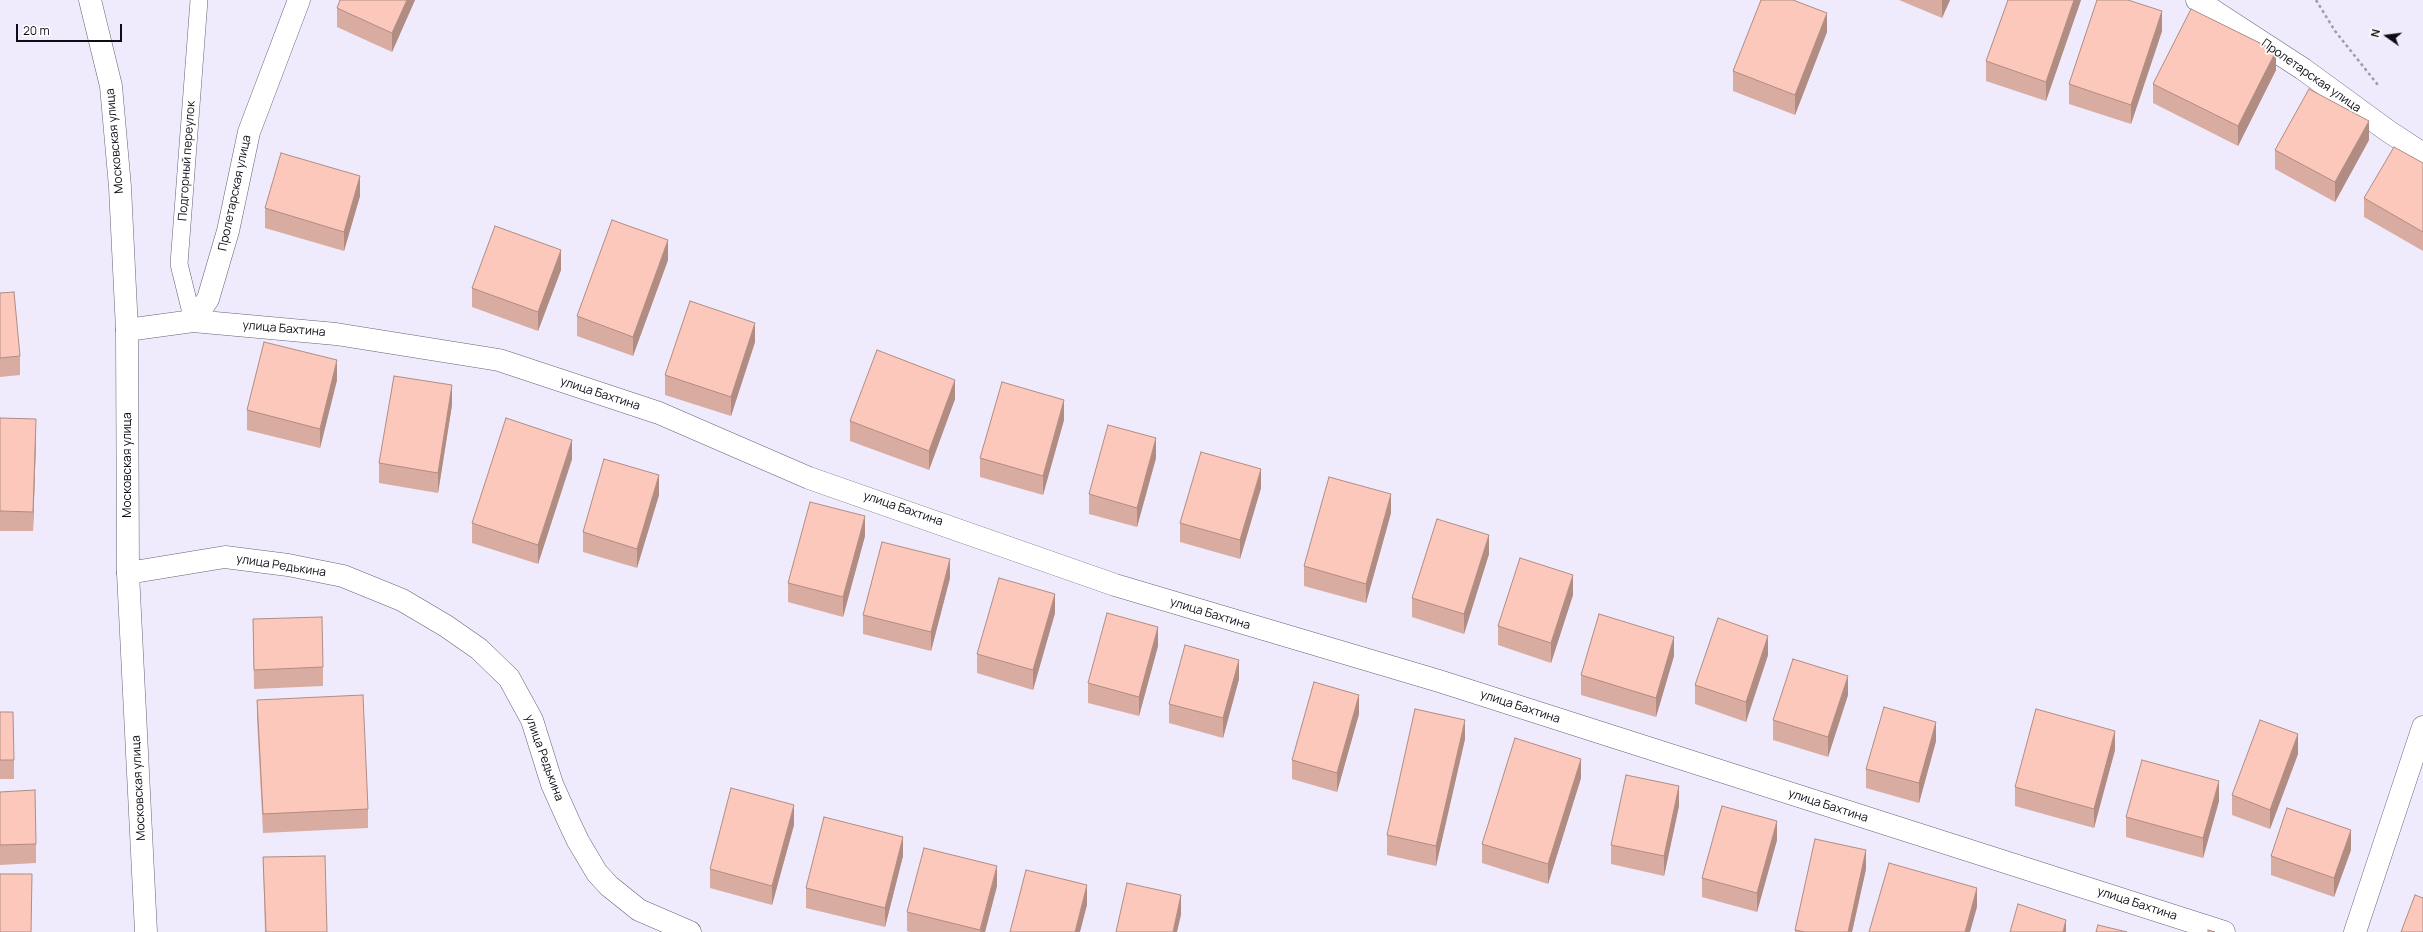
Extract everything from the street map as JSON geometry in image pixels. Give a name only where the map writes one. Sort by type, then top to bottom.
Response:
[{"type":"street","name":"Московская улица","points":[[90,0],[110,86],[120,186],[127,330],[128,573],[146,932]]},
{"type":"street","name":"Пролетарская улица","points":[[193,321],[208,299],[216,276],[248,132],[299,0]]},
{"type":"street","name":"Пролетарская улица","points":[[2197,0],[2303,69],[2388,131],[2423,154]]},
{"type":"street","points":[[127,330],[193,321]]},
{"type":"street","name":"улица Бахтина","points":[[193,321],[336,334],[499,360],[658,413],[810,478],[1114,584],[1439,681],[2224,932]]},
{"type":"street","name":"улица Редькина","points":[[128,573],[225,557],[288,565],[342,576],[402,600],[446,626],[479,650],[509,678],[532,720],[552,784],[569,822],[578,841],[597,873],[609,886],[639,910],[690,932]]},
{"type":"street","points":[[2355,932],[2423,728]]},
{"type":"lane","name":"Подгорный переулок","points":[[193,321],[179,264],[199,0]]},
{"type":"path","points":[[2316,0],[2335,31],[2386,95],[2388,131]]},
{"type":"building","points":[[340,0],[407,0],[392,33],[337,8]]},
{"type":"building","points":[[1761,0],[1793,0],[1827,13],[1795,95],[1733,71]]},
{"type":"building","points":[[2008,0],[2074,0],[2046,82],[1986,61]]},
{"type":"building","points":[[2097,0],[2128,0],[2162,11],[2131,105],[2069,84]]},
{"type":"building","points":[[2191,9],[2276,51],[2238,126],[2153,84]]},
{"type":"building","points":[[2309,89],[2369,121],[2335,182],[2275,150]]},
{"type":"building","points":[[2394,147],[2423,163],[2423,232],[2364,198]]},
{"type":"building","points":[[281,153],[360,176],[344,232],[265,208]]},
{"type":"building","points":[[612,220],[668,240],[633,337],[577,316]]},
{"type":"building","points":[[495,226],[561,250],[538,312],[472,288]]},
{"type":"building","points":[[14,292],[20,356],[0,358],[0,293]]},
{"type":"building","points":[[690,301],[755,323],[731,397],[665,375]]},
{"type":"building","points":[[264,342],[337,360],[320,429],[247,410]]},
{"type":"building","points":[[877,350],[955,380],[929,451],[850,421]]},
{"type":"building","points":[[394,376],[452,385],[438,473],[379,463]]},
{"type":"building","points":[[1002,382],[1064,400],[1043,476],[980,458]]},
{"type":"building","points":[[0,418],[36,419],[33,512],[0,511]]},
{"type":"building","points":[[506,418],[572,440],[538,545],[472,523]]},
{"type":"building","points":[[1108,425],[1156,438],[1137,508],[1089,494]]},
{"type":"building","points":[[1201,452],[1261,469],[1240,540],[1180,523]]},
{"type":"building","points":[[604,459],[659,475],[637,549],[583,532]]},
{"type":"building","points":[[1329,477],[1391,494],[1366,584],[1304,566]]},
{"type":"building","points":[[810,502],[865,516],[843,597],[788,583]]},
{"type":"building","points":[[1437,519],[1489,535],[1464,614],[1412,598]]},
{"type":"building","points":[[882,542],[950,559],[931,632],[863,615]]},
{"type":"building","points":[[1520,558],[1573,575],[1551,643],[1498,626]]},
{"type":"building","points":[[999,578],[1055,594],[1033,670],[977,654]]},
{"type":"building","points":[[1107,613],[1158,627],[1139,697],[1088,683]]},
{"type":"building","points":[[1599,614],[1674,637],[1656,698],[1581,675]]},
{"type":"building","points":[[322,617],[323,667],[254,670],[253,619]]},
{"type":"building","points":[[1718,618],[1768,636],[1746,702],[1695,685]]},
{"type":"building","points":[[1185,645],[1239,660],[1223,718],[1169,704]]},
{"type":"building","points":[[1793,659],[1848,676],[1828,737],[1773,720]]},
{"type":"building","points":[[1314,682],[1359,695],[1337,773],[1292,760]]},
{"type":"building","points":[[363,695],[368,809],[263,814],[257,700]]},
{"type":"building","points":[[1884,707],[1936,722],[1919,783],[1866,769]]},
{"type":"building","points":[[1415,709],[1465,720],[1436,846],[1387,835]]},
{"type":"building","points":[[2036,709],[2115,731],[2094,809],[2015,787]]},
{"type":"building","points":[[0,712],[13,712],[14,760],[0,760]]},
{"type":"building","points":[[2260,720],[2298,734],[2270,810],[2232,795]]},
{"type":"building","points":[[1515,738],[1581,759],[1548,864],[1482,844]]},
{"type":"building","points":[[2142,760],[2219,781],[2203,838],[2126,817]]},
{"type":"building","points":[[1626,775],[1679,786],[1664,856],[1611,845]]},
{"type":"building","points":[[731,788],[794,805],[772,886],[710,869]]},
{"type":"building","points":[[35,790],[36,844],[0,845],[0,792]]},
{"type":"building","points":[[1722,806],[1777,821],[1757,893],[1702,878]]},
{"type":"building","points":[[2287,808],[2351,830],[2334,878],[2271,856]]},
{"type":"building","points":[[824,817],[903,837],[885,908],[806,888]]},
{"type":"building","points":[[1815,839],[1866,850],[1848,932],[1805,932],[1795,930]]},
{"type":"building","points":[[924,848],[997,866],[980,930],[907,912]]},
{"type":"building","points":[[325,856],[327,932],[266,932],[263,857]]},
{"type":"building","points":[[1889,863],[1977,888],[1965,932],[1869,932]]},
{"type":"building","points":[[1026,870],[1087,885],[1075,932],[1010,932]]},
{"type":"building","points":[[0,874],[32,874],[31,932],[0,932]]},
{"type":"building","points":[[1127,883],[1181,895],[1173,932],[1116,932]]},
{"type":"building","points":[[2415,895],[2423,898],[2423,932],[2401,932]]},
{"type":"building","points":[[2018,904],[2066,920],[2063,932],[2010,932]]},
{"type":"building","points":[[2098,925],[2127,932],[2096,932]]}]
